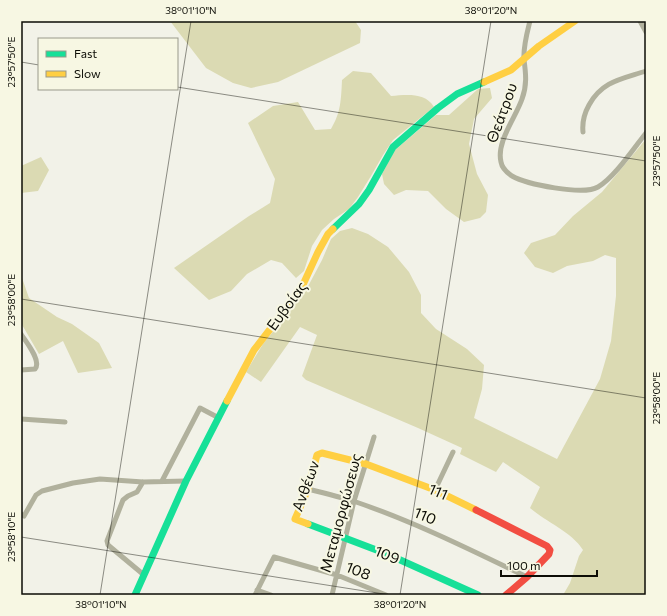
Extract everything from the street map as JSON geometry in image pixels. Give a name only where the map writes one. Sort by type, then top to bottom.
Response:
[{"type":"street","name":"Θεάτρου","points":[[530,21],[525,40],[524,60],[526,66],[526,89],[503,140],[500,152],[500,161],[504,170],[511,176],[520,180],[558,189],[587,190],[596,188],[610,177],[646,133]]},
{"type":"street","name":"Ευβοίας","points":[[135,595],[186,481],[254,350],[301,289],[328,234],[359,204],[369,190],[393,147],[438,108],[457,94],[511,70],[539,46],[575,21]]},
{"type":"street","points":[[640,21],[646,32]]},
{"type":"street","points":[[583,132],[582,123],[585,113],[593,98],[601,89],[609,84],[646,71]]},
{"type":"street","points":[[21,334],[36,357],[37,364],[35,369],[21,370]]},
{"type":"street","points":[[162,481],[200,408],[219,418]]},
{"type":"street","points":[[21,419],[65,422]]},
{"type":"street","name":"Μεταμορφώσεως","points":[[332,595],[344,538],[374,437]]},
{"type":"street","points":[[435,490],[453,452]]},
{"type":"street","name":"111","points":[[318,454],[366,464],[435,490],[537,540],[547,546],[550,550],[549,554],[527,577]]},
{"type":"street","name":"Ανθέων","points":[[294,518],[308,489],[318,454]]},
{"type":"street","points":[[21,514],[24,516],[36,495],[42,491],[73,483],[100,479],[144,482],[186,481]]},
{"type":"street","points":[[144,482],[138,492],[123,500],[107,542],[144,575]]},
{"type":"street","name":"110","points":[[308,489],[354,501],[399,518],[452,541],[527,577]]},
{"type":"street","name":"109","points":[[294,518],[387,554],[478,595]]},
{"type":"street","name":"108","points":[[256,593],[274,557],[337,575],[386,595]]},
{"type":"street","points":[[506,595],[527,577]]},
{"type":"street","points":[[256,593],[271,595]]},
{"type":"green space","points":[[170,21],[355,21],[361,30],[360,43],[278,82],[251,88],[233,83],[206,68]]},
{"type":"green space","points":[[353,71],[371,73],[391,96],[409,95],[420,97],[426,99],[434,107],[393,140],[349,209],[334,219],[322,230],[312,246],[304,271],[296,278],[282,263],[271,260],[247,274],[231,291],[209,300],[174,268],[270,203],[275,179],[248,123],[273,106],[298,102],[315,130],[331,129],[339,111],[342,80]]},
{"type":"green space","points":[[490,88],[492,98],[474,119],[469,144],[477,174],[488,195],[486,212],[480,218],[464,222],[446,209],[428,191],[406,190],[394,195],[384,184],[382,174],[395,150],[436,115],[449,115],[478,89]]},
{"type":"green space","points":[[646,139],[646,595],[563,595],[570,583],[579,556],[583,550],[566,532],[530,508],[540,487],[503,462],[496,472],[460,454],[462,448],[306,380],[302,376],[317,335],[300,327],[261,382],[246,372],[263,344],[305,292],[331,239],[340,231],[352,228],[368,234],[388,247],[409,272],[421,295],[421,313],[436,329],[467,349],[484,365],[482,389],[474,418],[557,459],[600,379],[611,341],[616,296],[616,258],[605,255],[593,261],[567,266],[553,273],[535,267],[524,253],[531,243],[555,235],[573,216],[602,192]]},
{"type":"green space","points":[[41,157],[49,170],[38,191],[21,193],[21,166]]},
{"type":"green space","points":[[21,275],[29,298],[57,317],[72,324],[99,343],[112,368],[78,373],[63,341],[39,354],[21,323]]},
{"type":"traffic: fast","points":[[333,229],[359,204],[369,190],[393,147],[438,108],[457,94],[484,82]]},
{"type":"traffic: fast","points":[[135,595],[186,481],[227,401]]},
{"type":"traffic: fast","points":[[308,524],[387,554],[478,595]]},
{"type":"traffic: slow","points":[[484,82],[511,70],[539,46],[575,21]]},
{"type":"traffic: slow","points":[[227,401],[254,350],[301,289],[318,252],[328,234],[333,229]]},
{"type":"traffic: slow","points":[[308,524],[295,519],[308,489],[317,455],[322,453],[366,464],[435,490],[476,510]]},
{"type":"traffic: jam","points":[[476,510],[547,546],[550,550],[549,554],[527,577],[506,595]]}]
